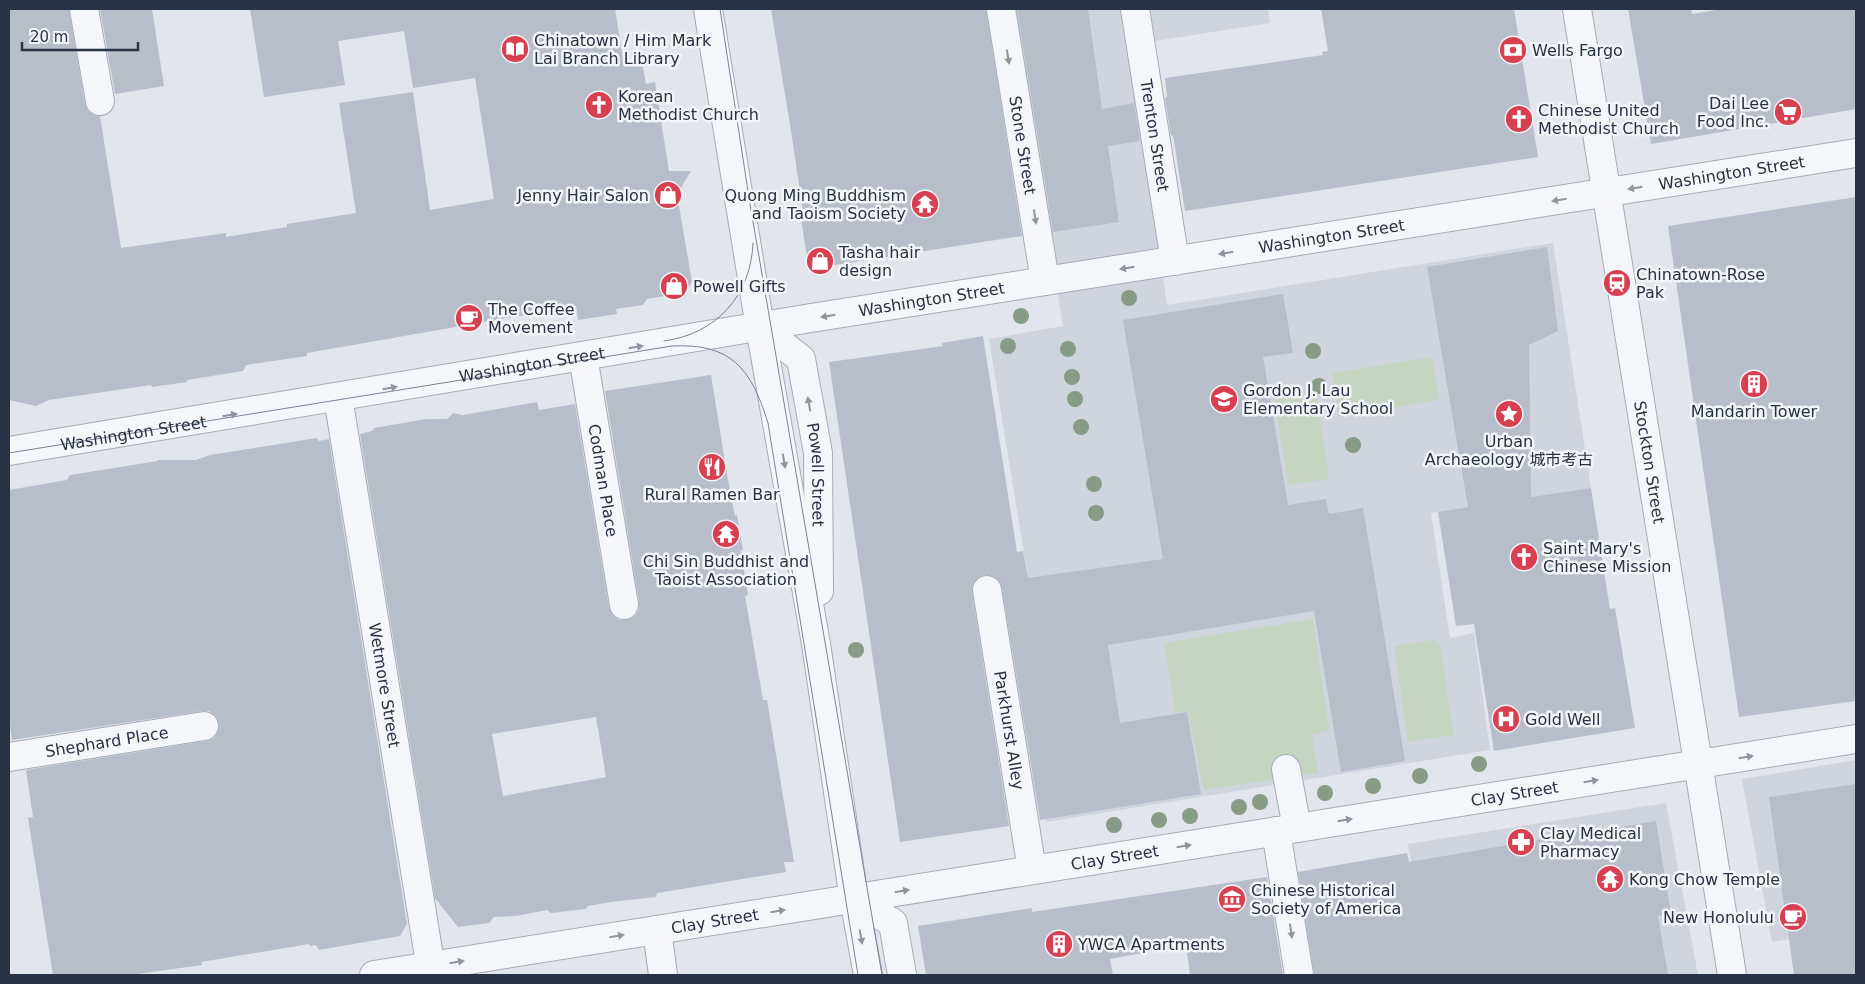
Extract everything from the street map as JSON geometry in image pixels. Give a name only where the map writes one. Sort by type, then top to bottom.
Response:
[{"type":"street","points":[[84,9],[100,101]]},
{"type":"street","name":"Powell Street","points":[[708,9],[760,327],[816,644],[854,899],[868,975]]},
{"type":"street","name":"Stone Street","points":[[1000,9],[1045,281]]},
{"type":"street","name":"Trenton Street","points":[[1135,9],[1175,261]]},
{"type":"street","name":"Stockton Street","points":[[1577,9],[1732,975]]},
{"type":"street","name":"Washington Street","points":[[9,451],[1045,281],[1856,153]]},
{"type":"street","name":"Powell Street","points":[[760,327],[801,359],[816,443],[819,491],[819,603],[816,644]]},
{"type":"street","name":"Codman Place","points":[[583,356],[624,605]]},
{"type":"street","name":"Wetmore Street","points":[[338,397],[431,971]]},
{"type":"street","name":"Parkhurst Alley","points":[[987,590],[1032,870]]},
{"type":"street","name":"Shephard Place","points":[[9,757],[204,726]]},
{"type":"street","name":"Clay Street","points":[[374,975],[431,971],[657,930],[1856,739]]},
{"type":"street","points":[[1286,769],[1286,830],[1298,975]]},
{"type":"street","points":[[854,899],[893,923],[902,975]]},
{"type":"street","points":[[657,930],[663,975]]},
{"type":"shaded area","name":"Gordon J. Lau Elementary School","points":[[1011,9],[1268,9],[1270,23],[1129,45],[1167,305],[1553,243],[1591,488],[1431,513],[1450,638],[1474,633],[1490,750],[1046,822],[1008,587],[1028,578],[989,339],[1063,326]]},
{"type":"shaded area","points":[[1856,760],[1856,927],[1772,942],[1742,779]]},
{"type":"shaded area","points":[[1666,803],[1698,975],[1430,975],[1408,844]]},
{"type":"green space","points":[[1432,357],[1439,400],[1339,417],[1332,373]]},
{"type":"green space","points":[[1315,388],[1329,479],[1288,485],[1274,394]]},
{"type":"green space","points":[[1313,619],[1329,730],[1312,735],[1318,773],[1204,790],[1188,711],[1175,713],[1164,643]]},
{"type":"green space","points":[[1433,640],[1440,645],[1454,735],[1408,742],[1394,646]]},
{"type":"building","points":[[9,9],[69,9],[85,104],[88,111],[100,116],[121,248],[226,233],[226,237],[287,227],[287,224],[356,213],[339,103],[413,92],[430,210],[494,199],[475,78],[413,88],[404,31],[338,41],[345,85],[264,97],[250,9],[615,9],[624,65],[642,62],[646,84],[655,82],[669,171],[691,171],[677,194],[692,282],[685,293],[647,299],[643,305],[616,309],[617,314],[578,320],[576,306],[307,353],[307,356],[246,365],[243,371],[187,380],[187,382],[152,387],[151,385],[49,400],[36,406],[9,400]]},
{"type":"building","points":[[100,9],[152,9],[164,86],[115,94]]},
{"type":"building","points":[[771,9],[986,9],[1022,236],[809,269],[801,219],[804,219]]},
{"type":"building","points":[[1017,9],[1088,9],[1102,109],[1134,103],[1140,141],[1108,146],[1119,222],[1053,232]]},
{"type":"building","points":[[1321,9],[1514,9],[1538,157],[1185,211],[1165,98],[1167,97],[1165,78],[1323,55],[1322,52],[1328,51]]},
{"type":"building","points":[[1628,9],[1691,9],[1692,14],[1722,9],[1856,9],[1856,109],[1651,144]]},
{"type":"building","points":[[1856,197],[1856,701],[1739,717],[1668,226]]},
{"type":"building","points":[[1547,247],[1558,331],[1529,345],[1531,497],[1591,488],[1610,609],[1615,608],[1635,728],[1494,751],[1474,624],[1456,626],[1438,512],[1468,507],[1427,267]]},
{"type":"building","points":[[1283,294],[1293,353],[1263,357],[1288,505],[1326,499],[1329,514],[1363,508],[1405,761],[1341,772],[1314,611],[1108,645],[1120,723],[1187,712],[1201,794],[1040,820],[1002,588],[999,581],[993,576],[984,575],[973,584],[972,592],[1009,826],[900,842],[829,362],[943,346],[942,343],[983,336],[1017,552],[1023,551],[1028,578],[1163,559],[1123,320]]},
{"type":"building","points":[[711,375],[728,480],[743,550],[741,550],[748,595],[745,596],[763,700],[767,700],[794,862],[784,862],[786,872],[657,893],[656,897],[611,902],[588,906],[586,909],[551,913],[547,910],[516,916],[494,917],[489,923],[458,927],[435,898],[360,434],[372,431],[374,428],[426,419],[447,419],[453,413],[463,415],[537,402],[539,410],[575,404],[609,608],[612,615],[619,620],[626,620],[634,617],[639,610],[639,602],[605,391]],"holes":[[[596,717],[606,777],[503,796],[492,734]]]},
{"type":"building","points":[[317,438],[319,441],[329,439],[407,924],[400,936],[319,950],[316,945],[310,946],[309,944],[201,962],[202,965],[131,975],[53,975],[28,818],[33,817],[26,770],[206,741],[214,738],[218,732],[219,724],[216,716],[209,711],[202,711],[12,740],[9,718],[9,490],[67,480],[70,475],[158,460],[196,460],[210,455]]},
{"type":"building","points":[[1856,784],[1856,975],[1794,975],[1769,797]]},
{"type":"building","points":[[1656,821],[1671,914],[1658,916],[1668,975],[1314,975],[1298,872],[1407,853],[1409,862],[1549,838],[1548,832],[1583,826],[1584,833]]},
{"type":"building","points":[[1267,877],[1283,975],[1190,975],[1186,945],[1110,959],[1113,975],[926,975],[918,926],[1032,908],[1032,912]]},
{"type":"tram line","points":[[720,9],[750,204],[882,975]]},
{"type":"tram line","points":[[664,341],[683,337],[700,330],[727,309],[738,295],[746,280],[751,262],[753,243]]},
{"type":"tram line","points":[[9,453],[672,346],[692,346],[710,349],[724,355],[736,363],[746,374],[754,387],[768,423],[858,975]]},
{"type":"place","name":"Chinatown / Him Mark Lai Branch Library","points":[[515,49]]},
{"type":"place","name":"Wells Fargo","points":[[1513,50]]},
{"type":"place","name":"Korean Methodist Church","points":[[599,105]]},
{"type":"place","name":"Dai Lee Food Inc.","points":[[1788,112]]},
{"type":"place","name":"Chinese United Methodist Church","points":[[1519,119]]},
{"type":"place","name":"Jenny Hair Salon","points":[[668,195]]},
{"type":"place","name":"Quong Ming Buddhism and Taoism Society","points":[[925,204]]},
{"type":"place","name":"Tasha hair design","points":[[820,261]]},
{"type":"place","name":"Chinatown-Rose Pak","points":[[1617,283]]},
{"type":"place","name":"Powell Gifts","points":[[674,286]]},
{"type":"place","name":"The Coffee Movement","points":[[469,318]]},
{"type":"place","name":"Mandarin Tower","points":[[1754,384]]},
{"type":"place","name":"Gordon J. Lau Elementary School","points":[[1224,399]]},
{"type":"place","name":"Urban Archaeology 城市考古","points":[[1509,414]]},
{"type":"place","name":"Rural Ramen Bar","points":[[712,467]]},
{"type":"place","name":"Chi Sin Buddhist and Taoist Association","points":[[726,534]]},
{"type":"place","name":"Saint Mary's Chinese Mission","points":[[1524,557]]},
{"type":"place","name":"Gold Well","points":[[1506,719]]},
{"type":"place","name":"Clay Medical Pharmacy","points":[[1521,842]]},
{"type":"place","name":"Kong Chow Temple","points":[[1610,879]]},
{"type":"place","name":"Chinese Historical Society of America","points":[[1232,899]]},
{"type":"place","name":"New Honolulu","points":[[1793,917]]},
{"type":"place","name":"YWCA Apartments","points":[[1059,944]]}]
